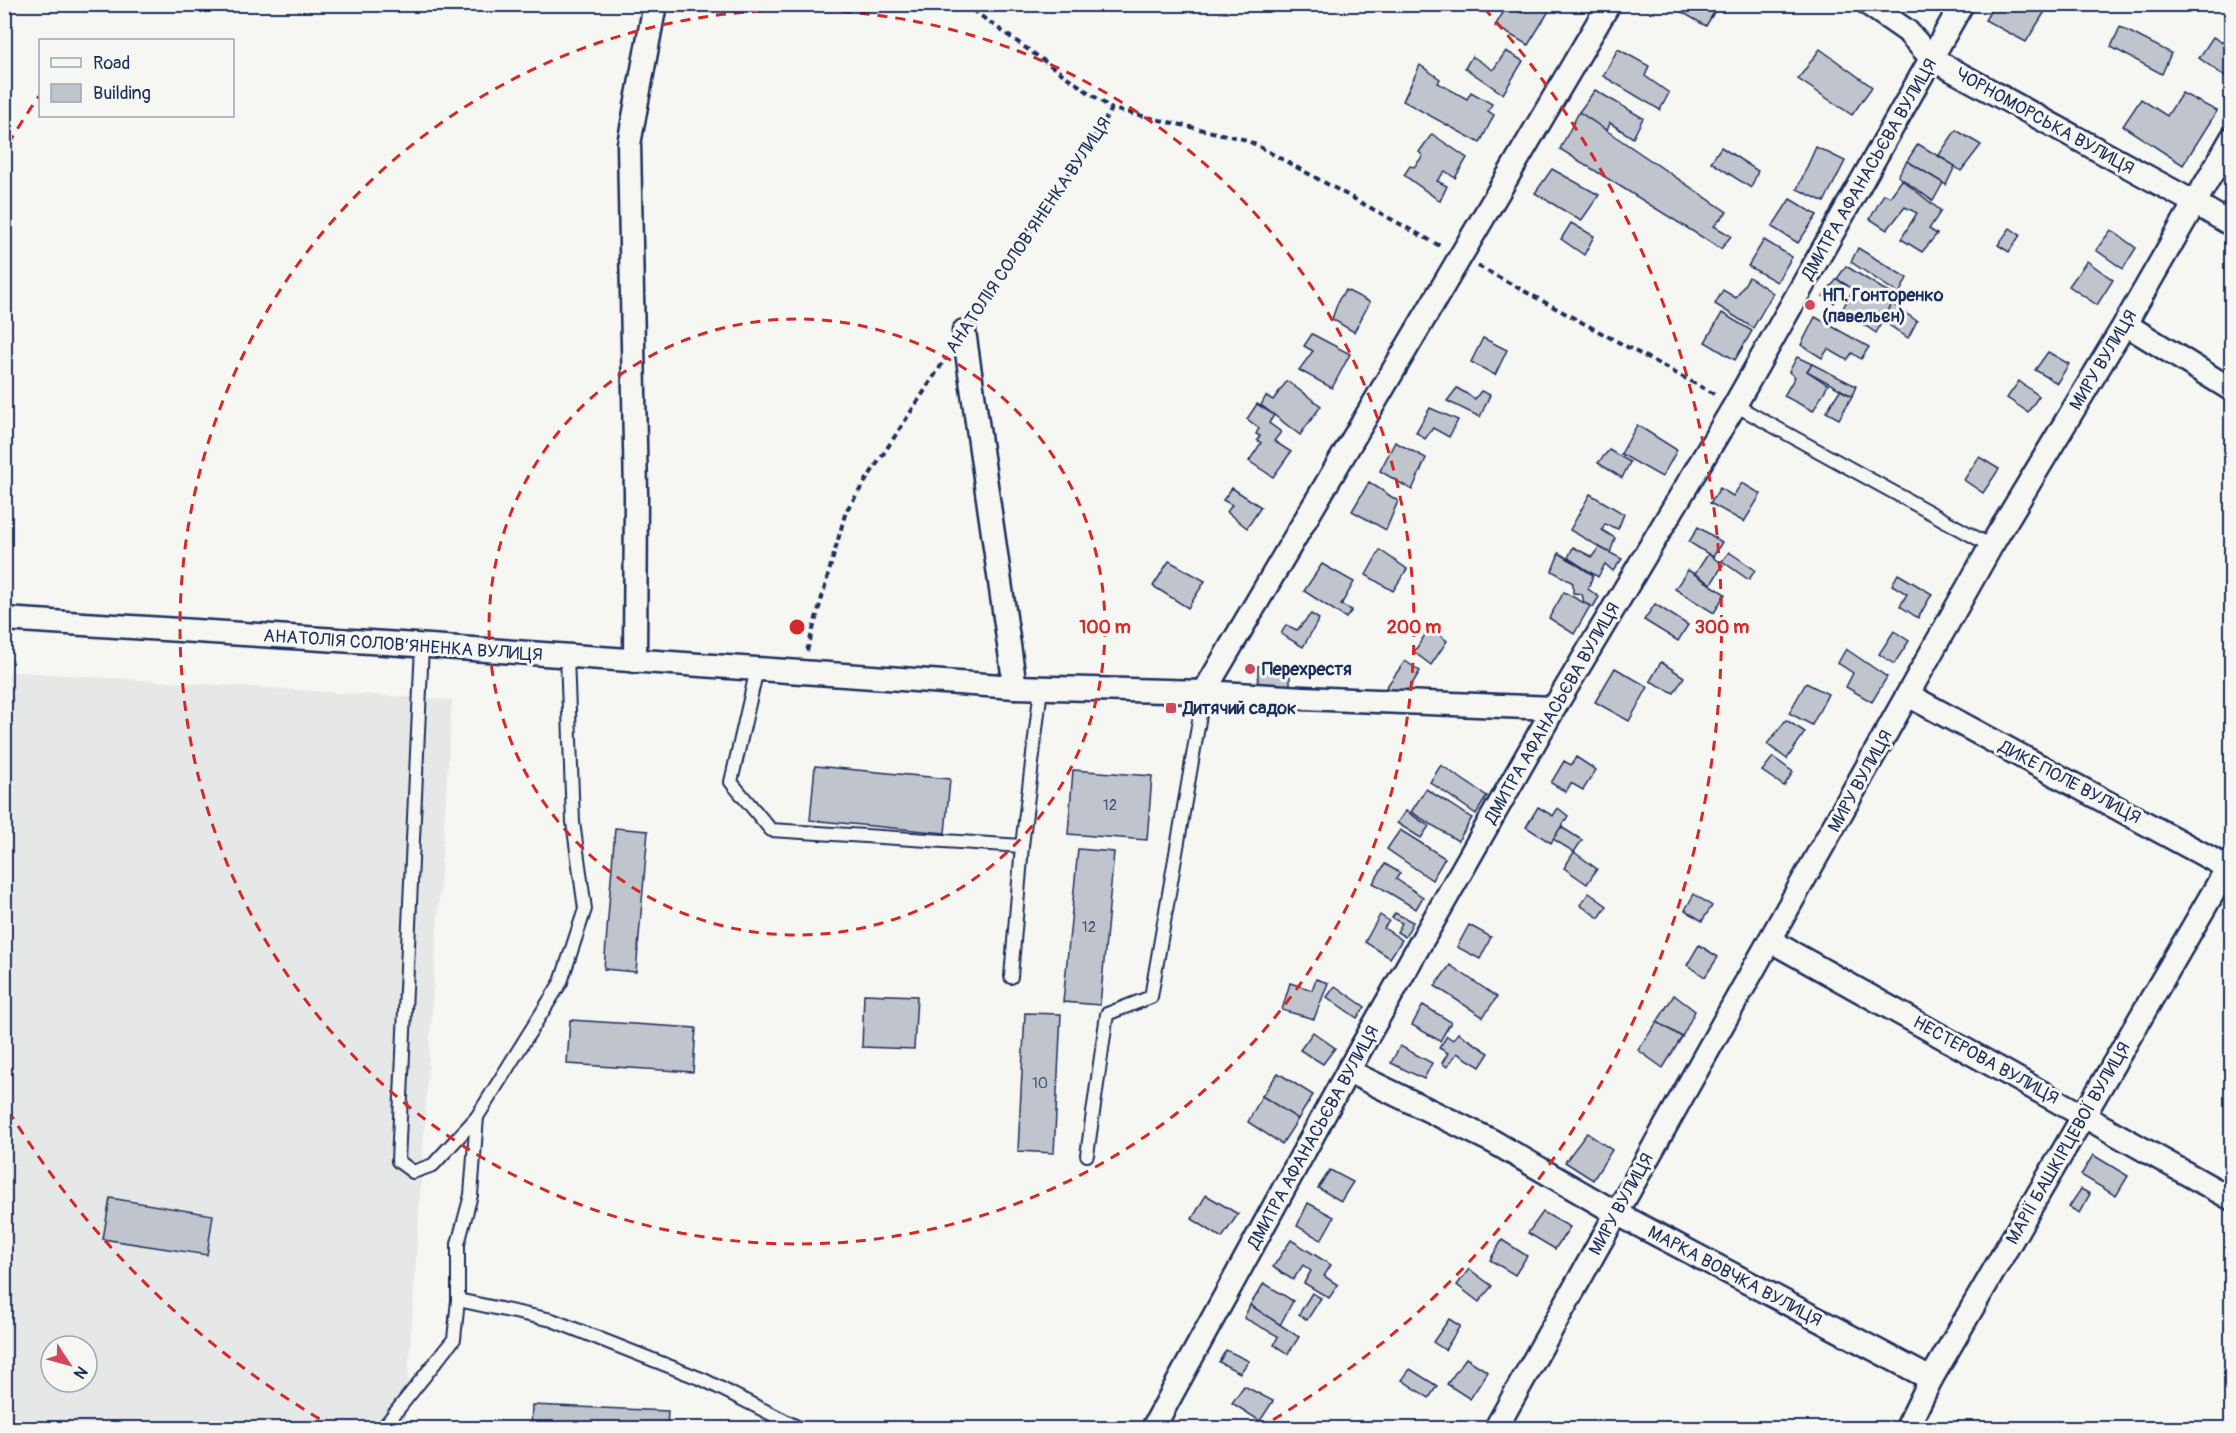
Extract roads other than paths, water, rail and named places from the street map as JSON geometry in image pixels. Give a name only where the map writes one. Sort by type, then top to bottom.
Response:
[{"type":"street","points":[[635,661],[635,483],[628,144],[655,4]]},
{"type":"street","points":[[1204,692],[1609,4]]},
{"type":"street","name":"ЧОРНОМОРСЬКА ВУЛИЦЯ","points":[[1868,4],[1907,31],[1932,59],[2232,225]]},
{"type":"street","name":"ДМИТРА АФАНАСЬЄВА ВУЛИЦЯ","points":[[1153,1428],[1348,1071],[1554,708],[1735,405],[1962,4]]},
{"type":"street","name":"МИРУ ВУЛИЦЯ","points":[[1496,1428],[1991,546],[2126,324],[2232,138]]},
{"type":"street","points":[[2126,324],[2232,390]]},
{"type":"street","points":[[964,331],[1015,687]]},
{"type":"street","name":"АНАТОЛІЯ СОЛОВ’ЯНЕНКА ВУЛИЦЯ","points":[[4,619],[1015,687],[1204,692],[1554,708]]},
{"type":"street","name":"ДИКЕ ПОЛЕ ВУЛИЦЯ","points":[[1908,695],[2230,866]]},
{"type":"street","name":"МАРІЇ БАШКІРЦЕВОЇ ВУЛИЦЯ","points":[[1907,1428],[1931,1379],[2230,866]]},
{"type":"street","name":"НЕСТЕРОВА ВУЛИЦЯ","points":[[1771,941],[2232,1198]]},
{"type":"street","name":"МАРКА ВОВЧКА ВУЛИЦЯ","points":[[1348,1071],[1492,1141],[1616,1213],[1931,1379]]},
{"type":"lane","points":[[1735,405],[1991,546]]},
{"type":"lane","points":[[422,646],[398,1161],[413,1172],[433,1165],[477,1117],[561,982],[585,909],[573,822],[567,656]]},
{"type":"lane","points":[[757,669],[731,782],[771,830],[1022,846]]},
{"type":"lane","points":[[1011,977],[1022,846],[1041,688]]},
{"type":"lane","points":[[1087,1155],[1107,1014],[1151,997],[1204,692]]},
{"type":"lane","points":[[383,1428],[454,1339],[458,1300],[458,1244],[471,1195],[477,1117]]},
{"type":"lane","points":[[458,1300],[552,1320],[704,1380],[799,1428]]},
{"type":"place","name":"НП. Гонторенко (павельєн)","points":[[1810,305]]},
{"type":"place","name":"Перехрестя","points":[[1250,669]]},
{"type":"place","name":"Дитячий садок","points":[[1171,708]]}]
